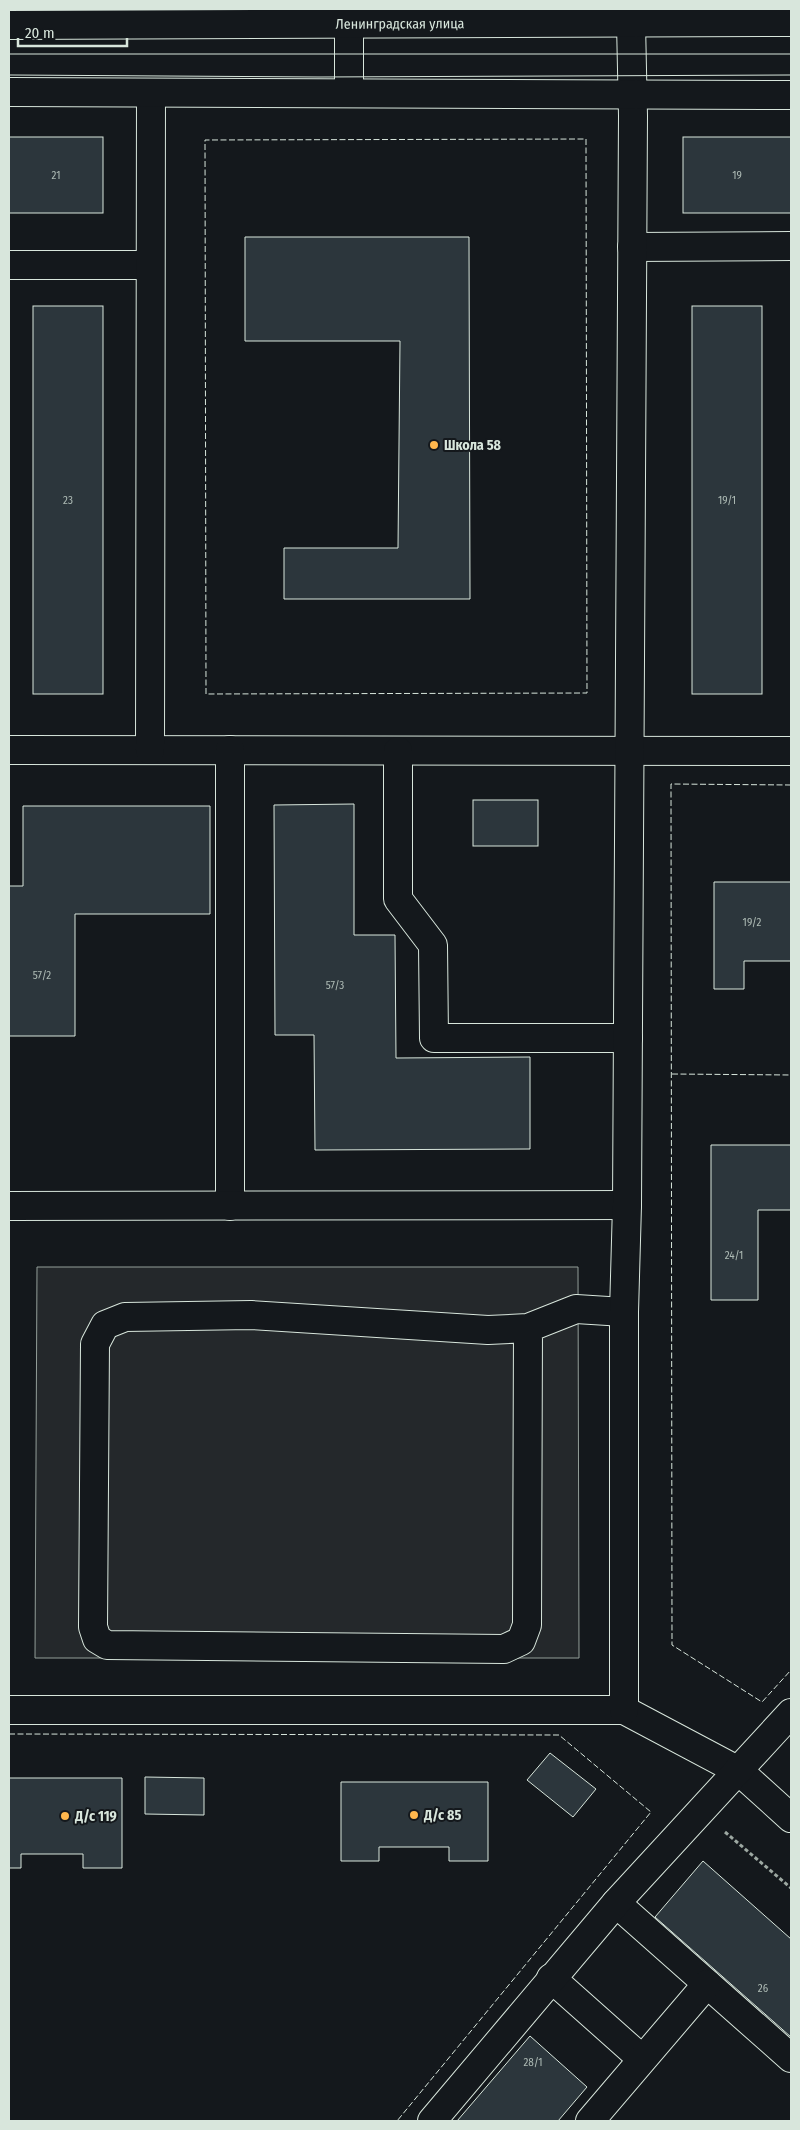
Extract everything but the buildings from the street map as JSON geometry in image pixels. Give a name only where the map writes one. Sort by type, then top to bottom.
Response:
[{"type":"main road","name":"Ленинградская улица","points":[[9,25],[349,16],[631,23],[791,22]]},
{"type":"main road","points":[[349,16],[349,94]]},
{"type":"main road","points":[[624,1710],[624,1312],[627,1205],[633,95],[631,23]]},
{"type":"main road","points":[[9,92],[791,95]]},
{"type":"main road","points":[[150,750],[151,93]]},
{"type":"main road","points":[[632,247],[791,246]]},
{"type":"main road","points":[[9,265],[150,265]]},
{"type":"main road","points":[[9,750],[791,750]]},
{"type":"main road","points":[[230,750],[230,1206]]},
{"type":"main road","points":[[398,750],[398,899],[433,945],[434,1038],[628,1038]]},
{"type":"main road","points":[[9,1206],[627,1205]]},
{"type":"main road","points":[[528,1328],[528,1625],[521,1641],[504,1649],[107,1646],[96,1639],[93,1627],[96,1344],[105,1325],[125,1317],[250,1315],[488,1330],[528,1328],[576,1309],[624,1312]]},
{"type":"main road","points":[[9,1710],[624,1710],[739,1771],[791,1818]]},
{"type":"main road","points":[[432,2121],[616,1903],[702,1812],[791,1713]]},
{"type":"main road","points":[[616,1903],[791,2058]]},
{"type":"main road","points":[[551,1978],[642,2059]]},
{"type":"main road","points":[[590,2121],[708,1984]]},
{"type":"path","points":[[702,1812],[791,1888]]},
{"type":"shaded area","points":[[37,1267],[578,1267],[579,1658],[35,1658]]},
{"type":"tram line","points":[[9,54],[791,54]]},
{"type":"tram line","points":[[9,75],[319,77],[791,75]]},
{"type":"fence","points":[[586,139],[587,693],[206,694],[205,140],[586,139]]},
{"type":"fence","points":[[791,785],[671,784],[672,1645],[762,1702],[791,1670]]},
{"type":"fence","points":[[672,1074],[791,1075]]},
{"type":"fence","points":[[9,1734],[559,1735],[651,1812],[397,2121]]},
{"type":"place","name":"Школа 58","points":[[434,445]]},
{"type":"place","name":"Д/с 85","points":[[414,1815]]},
{"type":"place","name":"Д/с 119","points":[[65,1816]]}]
